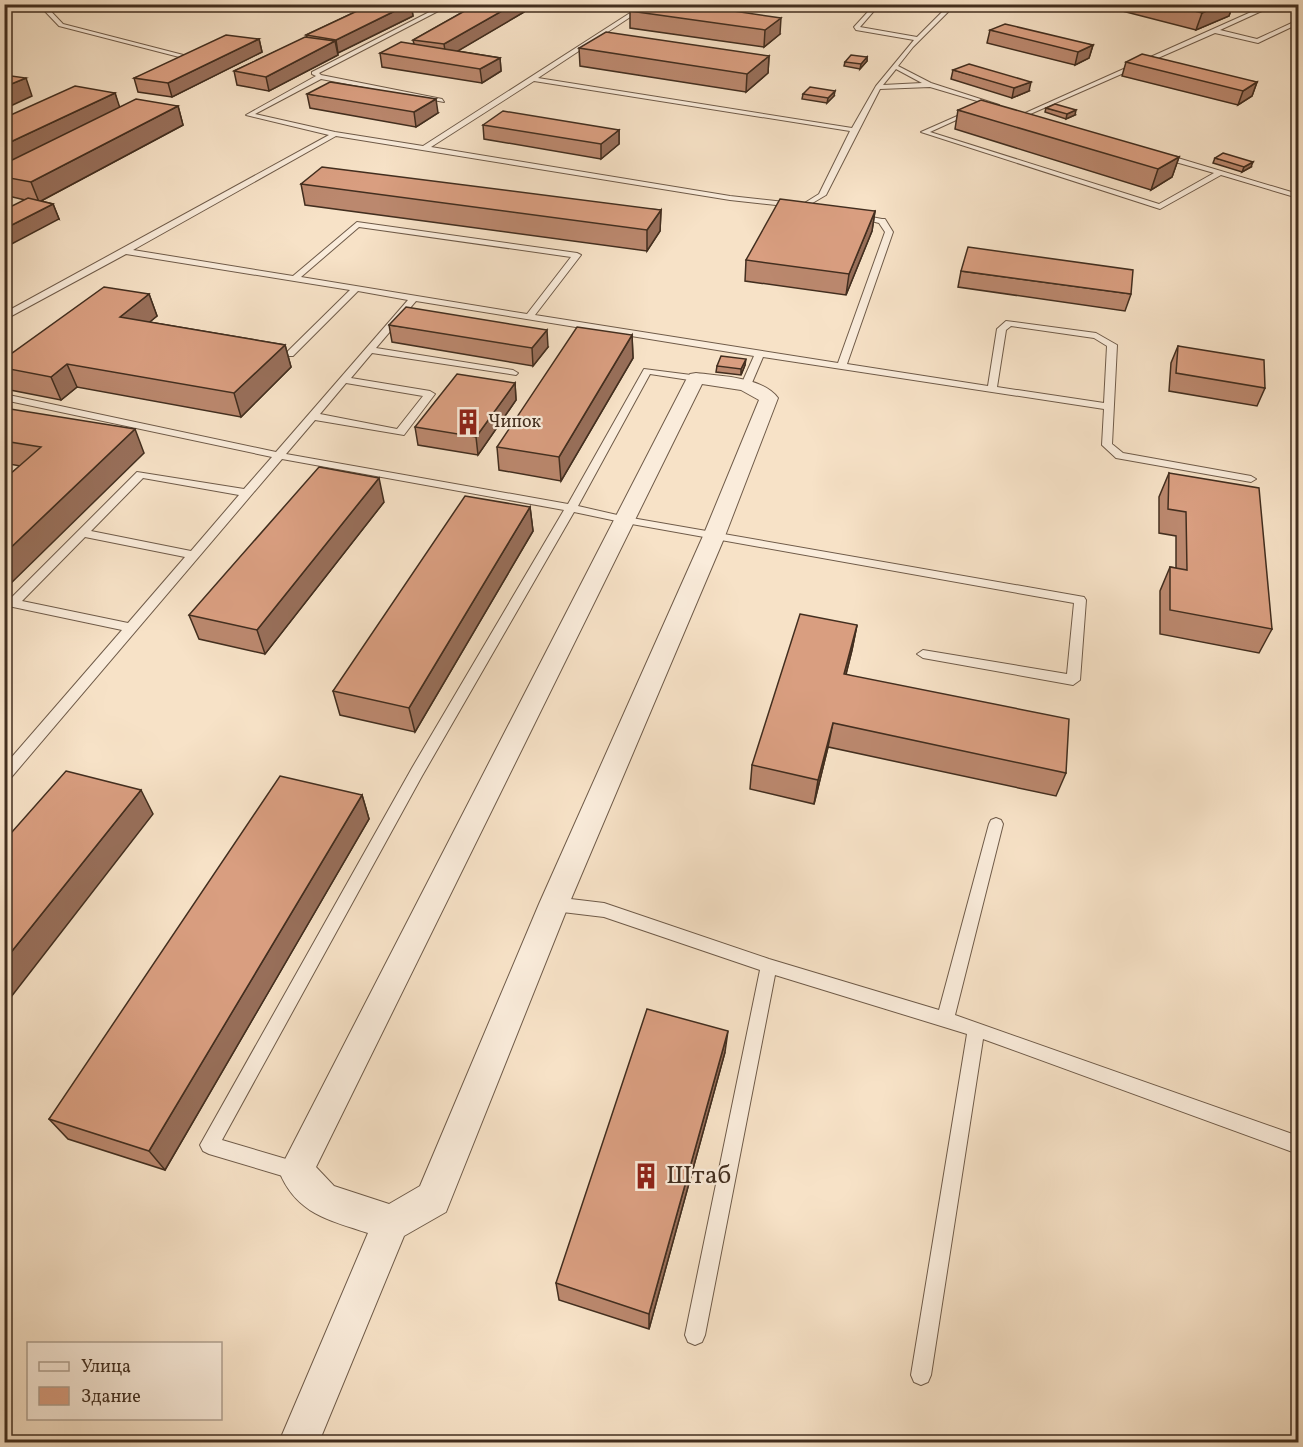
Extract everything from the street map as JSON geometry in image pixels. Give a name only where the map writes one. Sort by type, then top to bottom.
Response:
[{"type":"street","points":[[299,1443],[391,1223],[433,1199],[554,904],[714,536],[769,398],[746,385],[696,378],[296,1171],[323,1200],[391,1223]]},
{"type":"lane","points":[[40,4],[49,16],[61,25],[192,58],[183,63]]},
{"type":"lane","points":[[424,148],[648,4]]},
{"type":"lane","points":[[878,4],[856,28],[918,39]]},
{"type":"lane","points":[[804,206],[822,195],[854,129],[878,87],[918,39],[954,4]]},
{"type":"lane","points":[[1026,114],[1275,4]]},
{"type":"lane","points":[[442,101],[314,73],[444,6]]},
{"type":"lane","points":[[1215,31],[1258,41],[1299,22]]},
{"type":"lane","points":[[896,67],[930,85],[1005,108]]},
{"type":"lane","points":[[320,76],[249,115],[335,134],[739,200],[815,208]]},
{"type":"lane","points":[[534,79],[816,125],[854,129]]},
{"type":"lane","points":[[878,87],[930,85]]},
{"type":"lane","points":[[987,112],[976,109],[924,132],[1160,207],[1219,173]]},
{"type":"lane","points":[[1016,111],[1038,118]]},
{"type":"lane","points":[[4,317],[335,134]]},
{"type":"lane","points":[[1151,152],[1299,196]]},
{"type":"lane","points":[[842,364],[890,232],[882,221],[849,214]]},
{"type":"lane","points":[[294,279],[357,224],[577,255],[530,316]]},
{"type":"lane","points":[[125,251],[760,354],[842,364],[1108,407]]},
{"type":"lane","points":[[290,354],[357,288]]},
{"type":"lane","points":[[4,776],[415,297]]},
{"type":"lane","points":[[992,388],[1002,329],[1010,323],[1096,336],[1112,345],[1107,445],[1120,456],[1251,479]]},
{"type":"lane","points":[[370,350],[513,374]]},
{"type":"lane","points":[[746,385],[760,354]]},
{"type":"lane","points":[[296,1171],[209,1145],[417,772],[571,508],[647,371],[696,378]]},
{"type":"lane","points":[[312,416],[400,433],[430,394],[344,380]]},
{"type":"lane","points":[[4,397],[280,456],[714,536],[1080,600],[1073,680],[922,654]]},
{"type":"lane","points":[[130,628],[13,603],[141,474],[248,493]]},
{"type":"lane","points":[[83,533],[194,555]]},
{"type":"lane","points":[[945,1021],[996,824]]},
{"type":"lane","points":[[554,904],[604,910],[769,966],[976,1029],[1299,1145]]},
{"type":"lane","points":[[695,1335],[769,966]]},
{"type":"lane","points":[[921,1375],[976,1029]]},
{"type":"building","points":[[372,4],[409,4],[336,40],[306,35]]},
{"type":"building","points":[[477,4],[514,4],[444,44],[413,40]]},
{"type":"building","points":[[640,4],[686,4],[781,18],[765,30],[630,11]]},
{"type":"building","points":[[1167,4],[1222,4],[1202,13]]},
{"type":"building","points":[[1005,24],[1093,45],[1078,52],[990,30]]},
{"type":"building","points":[[606,32],[769,56],[747,74],[579,48]]},
{"type":"building","points":[[226,35],[259,39],[168,83],[134,78]]},
{"type":"building","points":[[305,37],[335,41],[266,77],[234,71]]},
{"type":"building","points":[[401,42],[500,58],[480,69],[380,53]]},
{"type":"building","points":[[1142,54],[1257,82],[1243,91],[1126,62]]},
{"type":"building","points":[[851,55],[867,57],[861,64],[845,62]]},
{"type":"building","points":[[969,64],[1031,82],[1014,88],[953,70]]},
{"type":"building","points":[[4,75],[26,78],[4,87]]},
{"type":"building","points":[[330,82],[436,99],[414,112],[307,94]]},
{"type":"building","points":[[75,86],[115,93],[4,145],[4,118]]},
{"type":"building","points":[[810,87],[835,91],[828,98],[803,94]]},
{"type":"building","points":[[136,99],[178,106],[31,182],[4,177],[4,164]]},
{"type":"building","points":[[981,100],[1179,157],[1158,169],[958,110]]},
{"type":"building","points":[[1055,104],[1076,110],[1067,114],[1046,108]]},
{"type":"building","points":[[503,111],[619,130],[601,144],[483,125]]},
{"type":"building","points":[[1223,153],[1253,162],[1244,167],[1215,158]]},
{"type":"building","points":[[322,167],[661,210],[647,230],[301,184]]},
{"type":"building","points":[[28,198],[53,204],[4,229],[4,210]]},
{"type":"building","points":[[780,199],[875,211],[849,274],[746,260]]},
{"type":"building","points":[[968,247],[1133,270],[1131,294],[961,271]]},
{"type":"building","points":[[104,287],[149,294],[120,317],[285,345],[234,393],[67,364],[51,377],[4,368],[4,359]]},
{"type":"building","points":[[406,307],[547,330],[532,348],[389,325]]},
{"type":"building","points":[[577,327],[632,335],[559,457],[497,447]]},
{"type":"building","points":[[1178,346],[1264,360],[1265,388],[1176,373]]},
{"type":"building","points":[[721,356],[746,359],[741,369],[717,366]]},
{"type":"building","points":[[457,374],[515,383],[476,437],[415,427]]},
{"type":"building","points":[[4,408],[135,429],[4,554],[4,475],[9,475],[41,447],[4,441]]},
{"type":"building","points":[[319,467],[379,478],[257,630],[189,615]]},
{"type":"building","points":[[1169,473],[1259,488],[1272,629],[1170,610],[1170,567],[1187,570],[1186,512],[1168,509]]},
{"type":"building","points":[[465,496],[530,507],[409,708],[333,691]]},
{"type":"building","points":[[800,614],[857,625],[844,674],[1069,719],[1066,773],[833,723],[818,780],[752,765]]},
{"type":"building","points":[[66,771],[141,790],[4,961],[4,841]]},
{"type":"building","points":[[280,776],[362,795],[149,1151],[49,1119]]},
{"type":"building","name":"Штаб","points":[[647,1009],[728,1031],[649,1314],[556,1283]]},
{"type":"place","name":"Чипок","points":[[468,422]]},
{"type":"place","name":"Штаб","points":[[646,1176]]}]
